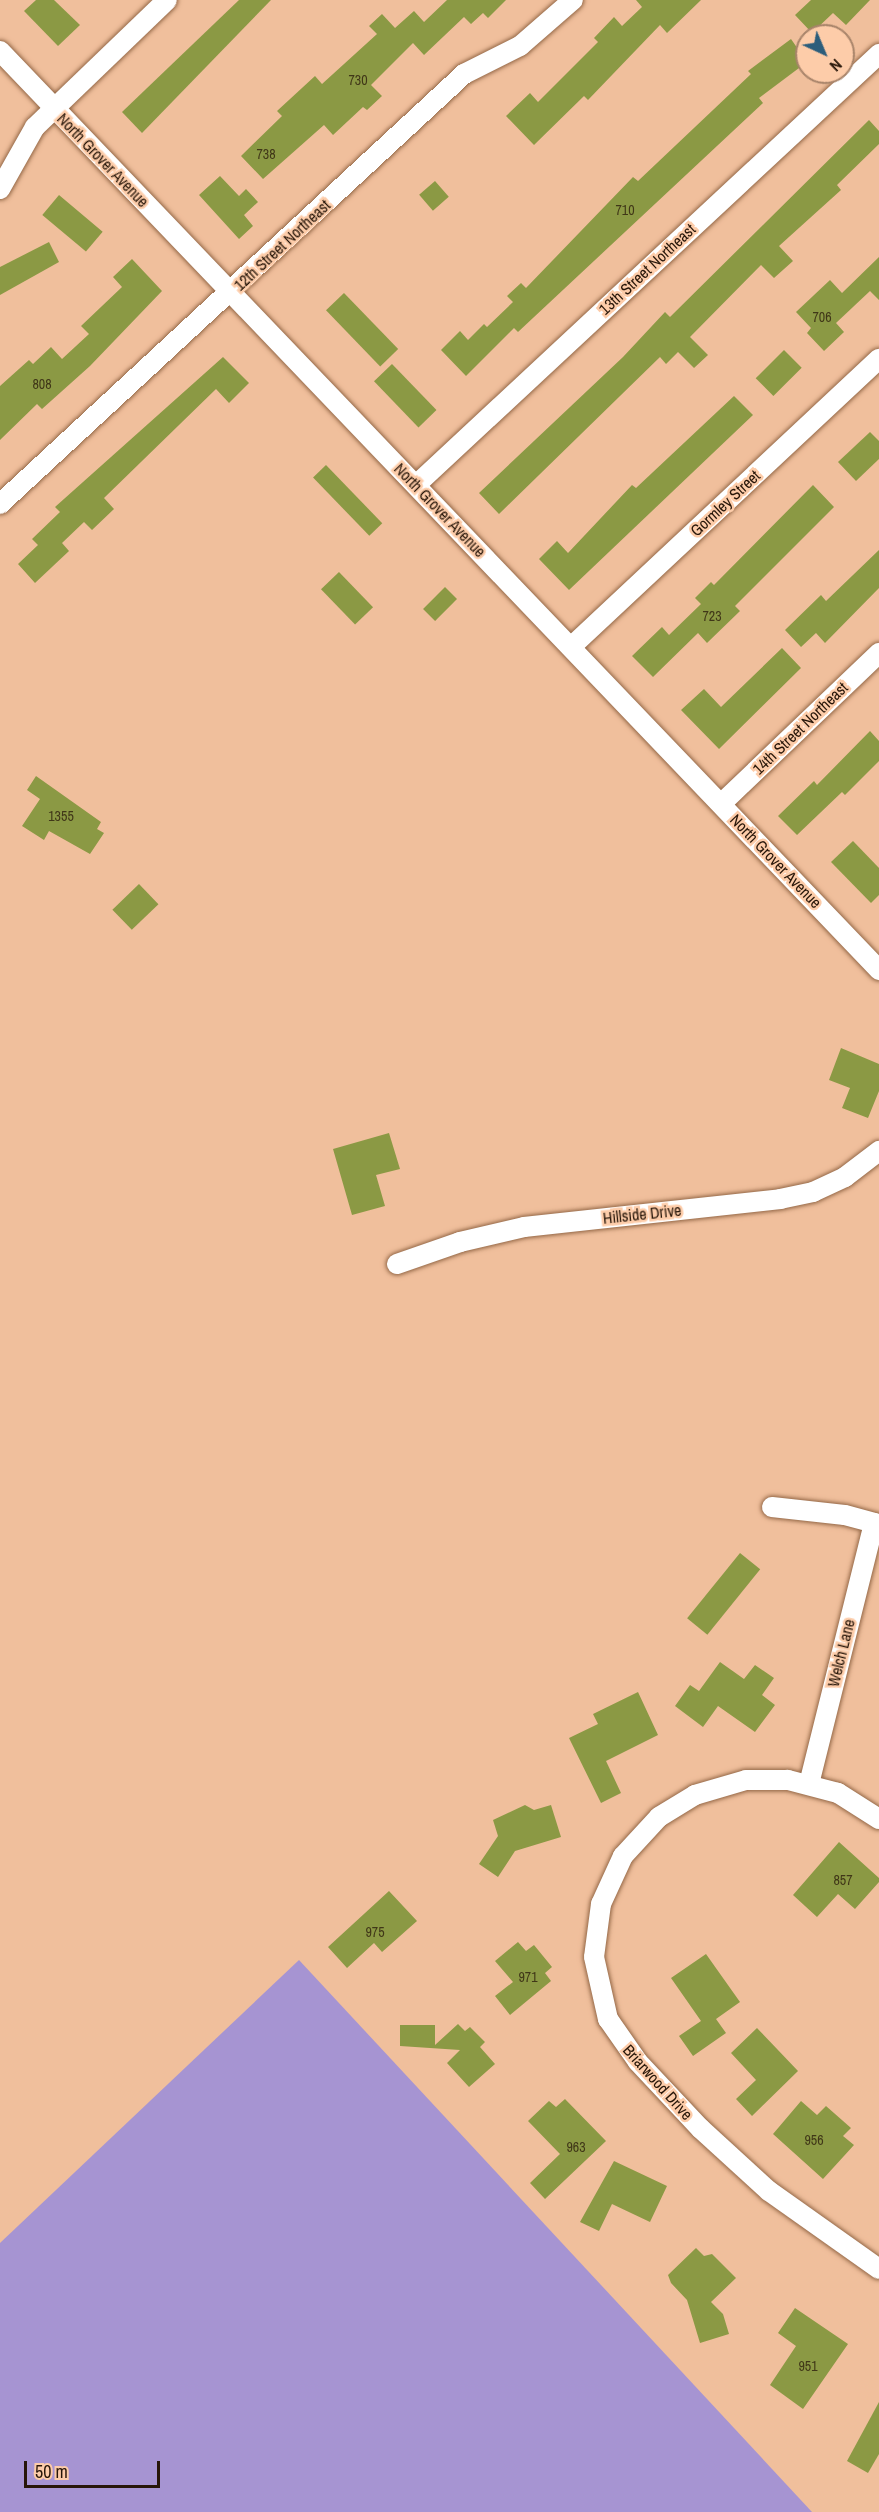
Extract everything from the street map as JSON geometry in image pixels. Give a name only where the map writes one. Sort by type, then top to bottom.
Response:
[{"type":"street","points":[[0,189],[19,150],[53,107],[167,0]]},
{"type":"street","name":"12th Street Northeast","points":[[0,504],[231,294],[464,74],[520,46],[573,0]]},
{"type":"street","name":"North Grover Avenue","points":[[0,51],[877,964]]},
{"type":"street","name":"13th Street Northeast","points":[[416,485],[879,54]]},
{"type":"street","name":"Gormley Street","points":[[571,647],[879,359]]},
{"type":"street","name":"14th Street Northeast","points":[[721,804],[879,653]]},
{"type":"street","name":"Hillside Drive","points":[[397,1264],[460,1242],[524,1227],[780,1199],[813,1192],[845,1177],[879,1151]]},
{"type":"street","points":[[772,1507],[845,1515],[876,1524]]},
{"type":"street","name":"Welch Lane","points":[[809,1784],[876,1524]]},
{"type":"street","name":"Briarwood Drive","points":[[879,1819],[838,1793],[809,1784],[767,1779],[725,1785],[695,1795],[659,1817],[624,1856],[609,1885],[597,1925],[596,1978],[608,2019],[623,2046],[701,2129],[769,2191],[879,2269]]},
{"type":"shaded area","points":[[299,1960],[812,2512],[0,2512],[0,2243]]},
{"type":"building","points":[[36,0],[54,0],[80,25],[58,46],[24,11]]},
{"type":"building","points":[[239,0],[271,0],[142,133],[122,112]]},
{"type":"building","points":[[447,0],[506,0],[488,18],[483,13],[471,24],[464,17],[424,55],[413,43],[371,85],[382,96],[367,110],[363,107],[333,135],[324,125],[263,179],[241,156],[282,116],[277,111],[315,76],[322,84],[377,34],[369,26],[382,14],[395,28],[414,11],[424,22]]},
{"type":"building","points":[[636,0],[701,0],[667,33],[660,25],[588,100],[584,96],[534,145],[506,116],[530,93],[538,102],[598,42],[594,38],[614,17],[622,26],[642,7]]},
{"type":"building","points":[[811,0],[870,0],[847,24],[833,13],[821,24],[804,24],[795,15]]},
{"type":"building","points":[[791,39],[795,45],[795,71],[759,98],[763,103],[518,332],[514,328],[466,376],[441,350],[460,331],[468,340],[484,324],[487,327],[513,302],[507,296],[521,283],[526,288],[633,177],[638,181],[751,74],[748,71]]},
{"type":"building","points":[[869,120],[879,131],[879,144],[837,185],[841,190],[779,246],[793,261],[774,278],[761,265],[690,337],[708,355],[694,368],[678,352],[666,364],[660,357],[499,514],[479,493],[623,357],[665,312],[670,317]]},
{"type":"building","points":[[220,176],[239,196],[246,189],[258,202],[244,215],[253,226],[239,239],[199,195]]},
{"type":"building","points":[[435,181],[449,197],[433,211],[419,195]]},
{"type":"building","points":[[59,195],[103,232],[86,252],[42,215]]},
{"type":"building","points":[[49,242],[59,262],[0,295],[0,267]]},
{"type":"building","points":[[879,257],[879,300],[870,291],[836,323],[844,332],[824,351],[807,333],[811,328],[796,312],[830,280],[842,293]]},
{"type":"building","points":[[132,259],[162,291],[90,366],[42,409],[37,404],[0,440],[0,386],[29,360],[33,364],[51,347],[62,359],[89,334],[81,326],[122,287],[113,277]]},
{"type":"building","points":[[344,293],[398,349],[380,366],[326,310]]},
{"type":"building","points":[[784,350],[802,368],[773,396],[756,378]]},
{"type":"building","points":[[223,357],[249,383],[229,403],[216,389],[104,498],[114,509],[92,530],[84,522],[62,543],[69,551],[35,583],[18,564],[38,545],[32,539],[60,512],[55,507]]},
{"type":"building","points":[[392,364],[436,410],[418,427],[374,381]]},
{"type":"building","points":[[734,396],[753,415],[569,590],[539,559],[557,541],[568,553],[632,485],[636,488]]},
{"type":"building","points":[[870,432],[879,441],[879,459],[856,481],[838,462]]},
{"type":"building","points":[[326,465],[382,523],[369,536],[313,478]]},
{"type":"building","points":[[813,485],[834,507],[735,606],[740,611],[707,643],[698,633],[653,677],[632,656],[662,627],[669,635],[701,604],[695,598],[711,582],[714,585]]},
{"type":"building","points":[[879,550],[879,588],[825,643],[816,633],[801,647],[785,630],[821,595],[826,601]]},
{"type":"building","points":[[339,572],[373,607],[355,625],[321,589]]},
{"type":"building","points":[[445,587],[457,599],[435,621],[423,609]]},
{"type":"building","points":[[782,648],[801,668],[719,749],[681,710],[704,689],[721,707]]},
{"type":"building","points":[[870,731],[879,741],[879,761],[845,795],[842,792],[797,835],[778,816],[814,781],[817,785]]},
{"type":"building","points":[[36,776],[101,822],[97,829],[104,833],[90,854],[49,831],[44,840],[22,826],[40,799],[27,790]]},
{"type":"building","points":[[853,841],[879,868],[879,895],[871,903],[831,862]]},
{"type":"building","points":[[139,884],[158,904],[132,930],[112,910]]},
{"type":"building","points":[[841,1048],[879,1064],[879,1091],[868,1118],[842,1108],[850,1088],[829,1080]]},
{"type":"building","points":[[389,1133],[400,1169],[376,1175],[385,1206],[352,1215],[333,1149]]},
{"type":"building","points":[[740,1553],[760,1569],[707,1635],[687,1618]]},
{"type":"building","points":[[720,1662],[744,1679],[755,1665],[774,1678],[762,1695],[775,1705],[755,1732],[718,1706],[703,1727],[675,1706],[690,1685],[699,1691]]},
{"type":"building","points":[[638,1692],[658,1735],[606,1761],[621,1793],[601,1803],[569,1738],[598,1724],[593,1714]]},
{"type":"building","points":[[525,1805],[534,1810],[551,1805],[561,1837],[515,1851],[498,1877],[479,1864],[498,1836],[493,1820]]},
{"type":"building","points":[[839,1842],[879,1878],[879,1882],[855,1909],[838,1894],[817,1917],[793,1895]]},
{"type":"building","points":[[389,1891],[417,1921],[382,1952],[374,1943],[347,1968],[328,1947]]},
{"type":"building","points":[[518,1942],[526,1951],[534,1945],[552,1967],[545,1973],[551,1981],[510,2015],[495,1996],[513,1982],[495,1961]]},
{"type":"building","points":[[706,1954],[740,2002],[716,2019],[726,2033],[693,2056],[679,2036],[701,2021],[671,1978]]},
{"type":"building","points":[[458,2024],[465,2031],[470,2027],[485,2042],[480,2047],[495,2064],[469,2087],[447,2063],[460,2050],[400,2046],[400,2025],[435,2025],[435,2045]]},
{"type":"building","points":[[757,2028],[798,2071],[752,2116],[736,2099],[756,2080],[731,2053]]},
{"type":"building","points":[[565,2099],[606,2141],[545,2199],[530,2183],[560,2154],[528,2121],[549,2101],[556,2107]]},
{"type":"building","points":[[801,2101],[817,2115],[826,2106],[851,2128],[843,2136],[854,2145],[823,2179],[773,2134]]},
{"type":"building","points":[[614,2161],[667,2186],[650,2222],[612,2204],[599,2231],[580,2222]]},
{"type":"building","points":[[696,2248],[704,2256],[712,2254],[736,2278],[711,2302],[723,2314],[729,2334],[700,2343],[687,2300],[671,2283],[668,2275]]},
{"type":"building","points":[[795,2308],[848,2344],[803,2409],[770,2385],[796,2346],[778,2333]]},
{"type":"building","points":[[879,2402],[879,2454],[868,2473],[847,2461]]}]
